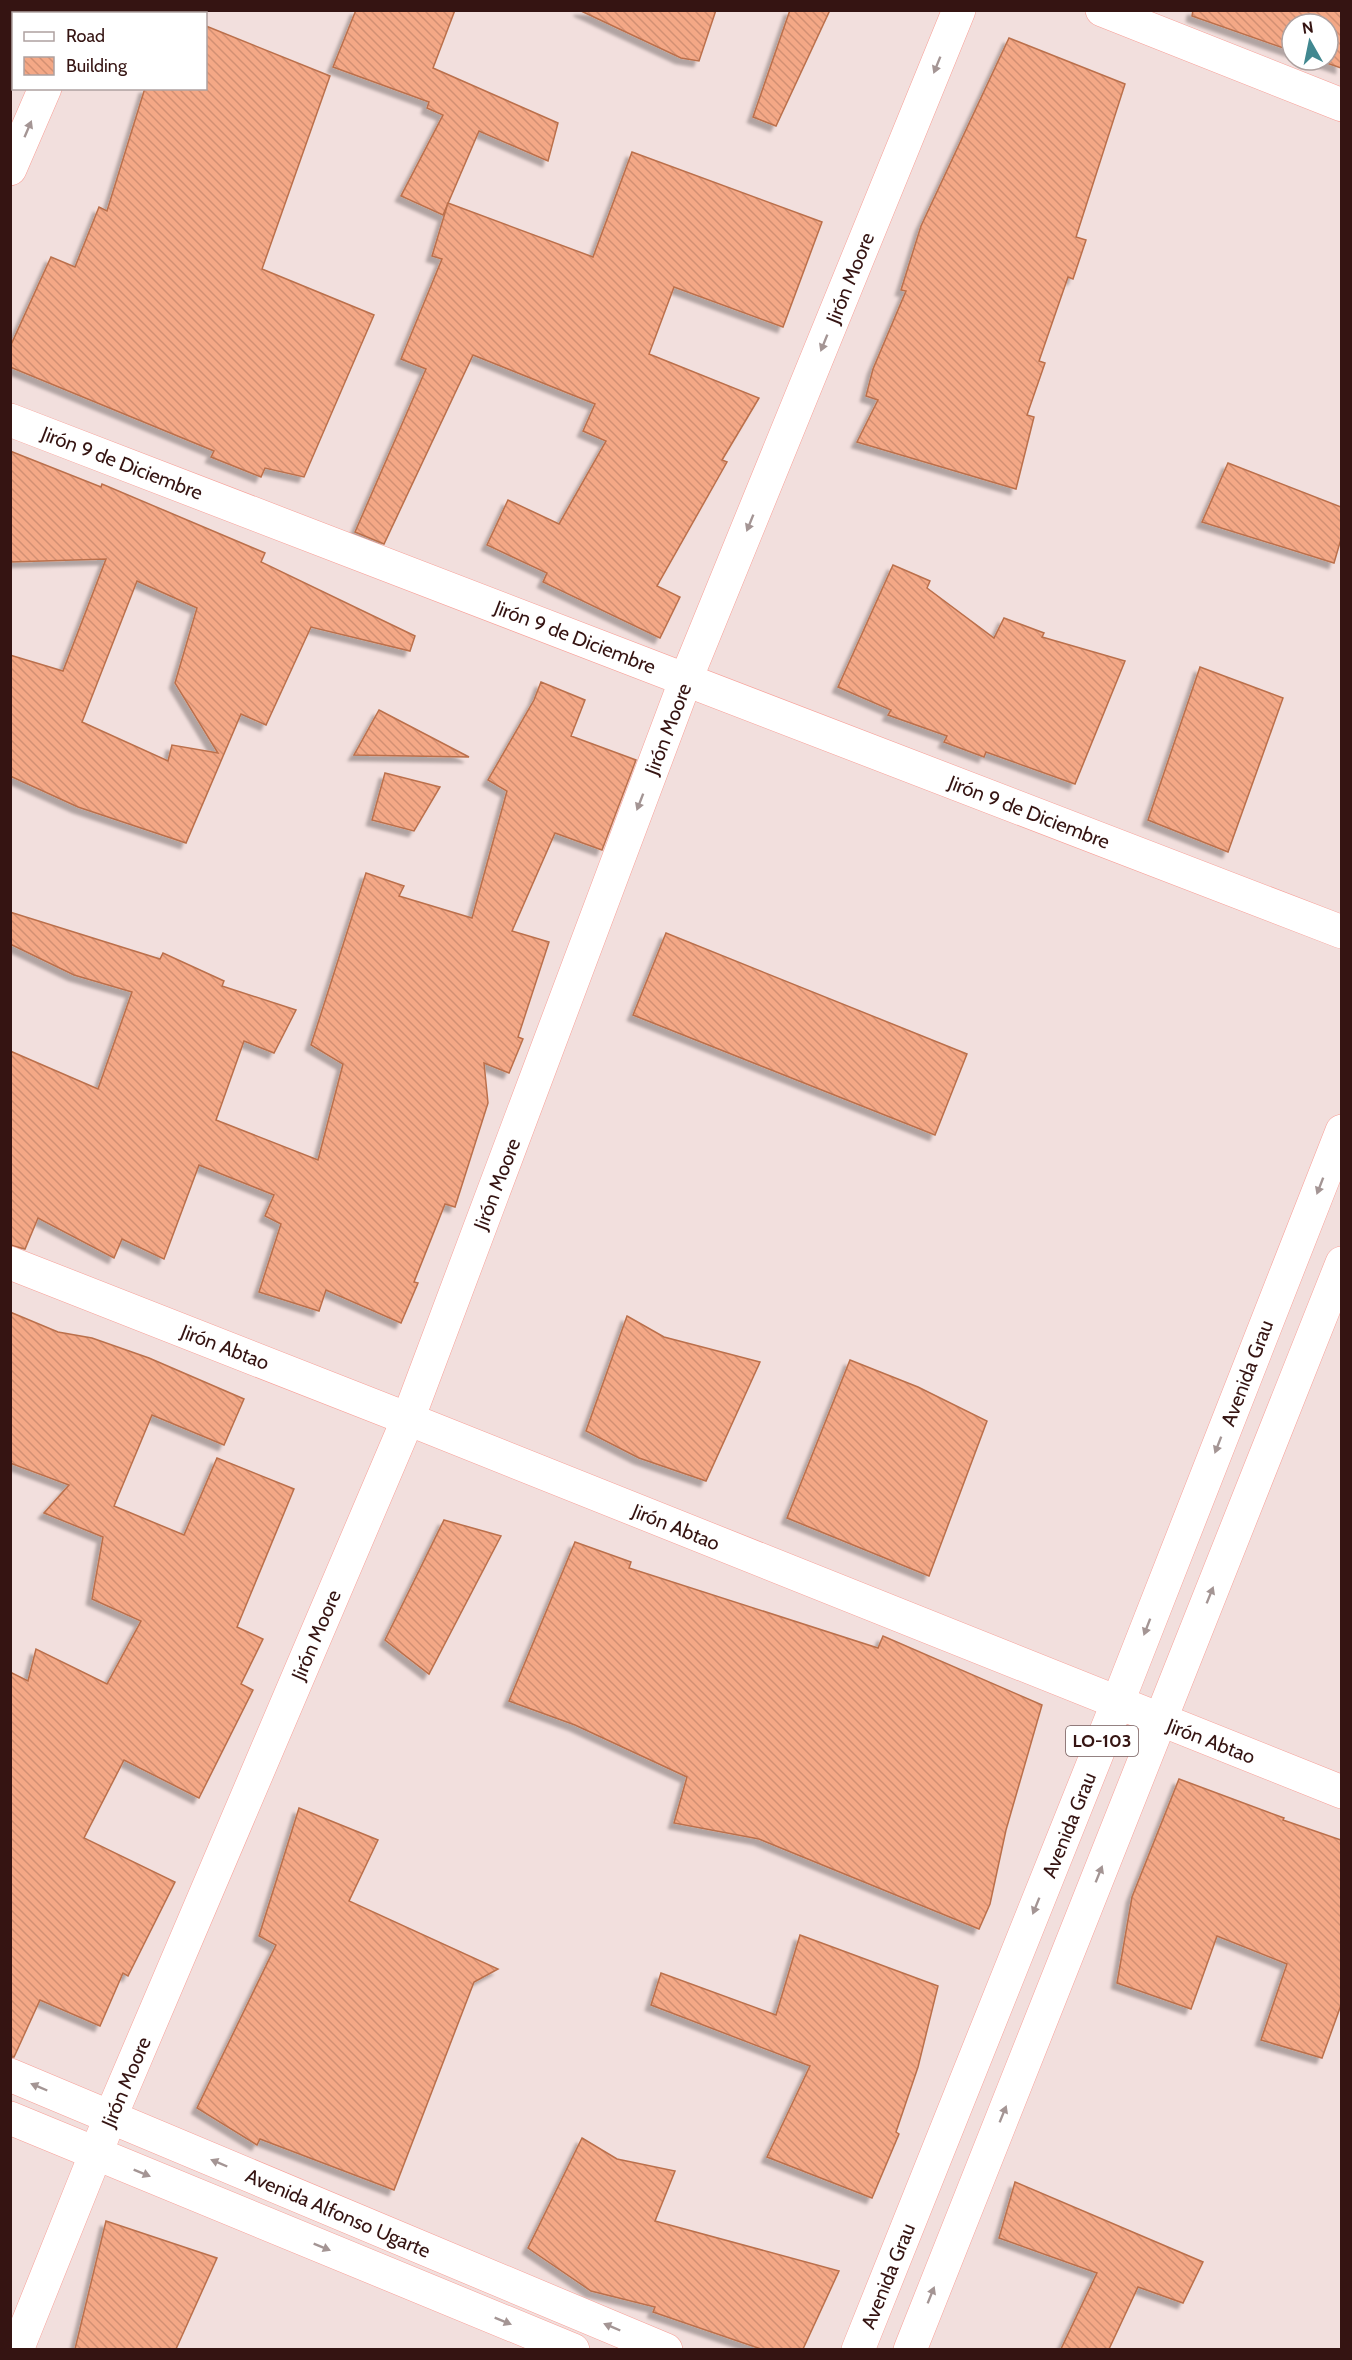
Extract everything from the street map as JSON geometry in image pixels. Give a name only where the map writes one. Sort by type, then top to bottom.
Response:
[{"type":"street","name":"Jirón Moore","points":[[17,2349],[110,2118],[408,1419],[686,679],[959,10]]},
{"type":"street","points":[[1102,10],[1341,105]]},
{"type":"street","points":[[10,169],[44,90]]},
{"type":"street","name":"Jirón 9 de Diciembre","points":[[10,420],[1341,932]]},
{"type":"street","name":"Avenida Grau","points":[[858,2349],[1117,1704],[1341,1131]]},
{"type":"street","name":"Jirón Abtao","points":[[10,1263],[408,1419],[1341,1792]]},
{"type":"street","name":"LO-103","points":[[910,2349],[1341,1263]]},
{"type":"street","name":"Avenida Alfonso Ugarte","points":[[10,2075],[666,2349]]},
{"type":"street","name":"Avenida Alfonso Ugarte","points":[[10,2118],[573,2349]]},
{"type":"building","points":[[356,10],[455,10],[433,68],[558,123],[548,161],[479,131],[443,215],[401,196],[443,115],[427,108],[429,102],[333,67]]},
{"type":"building","points":[[579,10],[716,10],[699,61],[681,58]]},
{"type":"building","points":[[790,10],[830,10],[776,126],[753,117]]},
{"type":"building","points":[[1193,10],[1341,10],[1341,68],[1340,12],[1280,12],[1280,47],[1192,16]]},
{"type":"building","points":[[207,26],[330,76],[262,269],[374,315],[304,477],[265,468],[261,477],[211,457],[214,451],[10,367],[10,347],[51,257],[75,267],[99,207],[107,211],[144,90],[207,90]]},
{"type":"building","points":[[1009,38],[1125,84],[1076,237],[1086,240],[1073,279],[1068,277],[1039,361],[1045,363],[1027,415],[1034,417],[1016,489],[857,442],[878,400],[866,396],[873,369],[906,291],[901,290],[921,226]]},
{"type":"building","points":[[632,152],[822,222],[783,327],[674,287],[649,354],[759,398],[722,460],[727,462],[657,586],[680,597],[660,638],[543,582],[547,573],[487,545],[508,500],[559,524],[606,441],[583,431],[595,404],[473,355],[384,544],[355,532],[426,369],[401,359],[442,259],[432,256],[448,203],[593,257]]},
{"type":"building","points":[[10,451],[101,487],[102,484],[265,553],[261,562],[415,636],[410,651],[311,627],[266,725],[241,714],[186,843],[78,807],[10,776],[10,655],[63,671],[106,559],[10,562]],"holes":[[[137,581],[197,608],[175,683],[218,753],[172,745],[168,761],[82,722]]]},
{"type":"building","points":[[1228,463],[1341,507],[1341,539],[1334,563],[1202,522]]},
{"type":"building","points":[[893,565],[930,581],[927,588],[994,638],[1004,618],[1044,633],[1042,637],[1125,661],[1075,784],[986,752],[984,757],[944,742],[947,736],[888,715],[891,710],[838,687]]},
{"type":"building","points":[[1200,667],[1283,698],[1228,852],[1148,820]]},
{"type":"building","points":[[541,682],[585,700],[571,736],[636,760],[602,850],[555,833],[512,931],[549,942],[518,1037],[523,1039],[509,1073],[484,1063],[488,1103],[455,1207],[445,1204],[414,1282],[418,1283],[401,1323],[326,1290],[319,1311],[259,1292],[281,1224],[265,1216],[274,1195],[199,1165],[164,1259],[122,1239],[114,1258],[38,1218],[25,1249],[10,1245],[10,1051],[98,1089],[132,992],[74,975],[10,944],[10,912],[160,959],[163,953],[224,981],[222,986],[296,1010],[274,1053],[244,1041],[216,1120],[318,1160],[343,1064],[311,1045],[366,873],[404,886],[399,896],[472,918],[507,791],[488,780],[534,700]]},
{"type":"building","points":[[379,710],[469,757],[354,755]]},
{"type":"building","points":[[385,773],[440,787],[414,831],[372,820]]},
{"type":"building","points":[[666,933],[967,1054],[935,1135],[633,1015]]},
{"type":"building","points":[[10,1312],[58,1332],[92,1338],[149,1358],[244,1399],[224,1445],[152,1415],[114,1506],[184,1535],[217,1458],[294,1489],[237,1627],[263,1639],[241,1684],[253,1690],[199,1798],[124,1760],[84,1838],[175,1882],[128,1976],[123,1973],[100,2026],[40,2000],[14,2057],[10,2057],[10,1672],[28,1681],[36,1649],[107,1684],[141,1621],[92,1599],[103,1537],[44,1513],[69,1485],[10,1463]]},
{"type":"building","points":[[627,1316],[664,1337],[760,1362],[706,1481],[639,1458],[586,1431]]},
{"type":"building","points":[[850,1360],[918,1387],[987,1421],[929,1576],[787,1518]]},
{"type":"building","points":[[444,1520],[501,1536],[429,1674],[385,1640]]},
{"type":"building","points":[[575,1542],[631,1562],[629,1568],[878,1648],[883,1636],[1042,1705],[1006,1830],[990,1904],[979,1929],[759,1839],[674,1823],[687,1777],[575,1725],[509,1701]]},
{"type":"building","points":[[1179,1779],[1341,1840],[1341,2005],[1322,2058],[1261,2040],[1287,1964],[1217,1936],[1191,2009],[1117,1983],[1132,1897]]},
{"type":"building","points":[[299,1808],[378,1840],[349,1901],[498,1969],[474,1982],[394,2190],[260,2139],[257,2145],[197,2108],[276,1945],[259,1936]]},
{"type":"building","points":[[800,1935],[938,1986],[918,2067],[896,2132],[899,2134],[872,2198],[767,2157],[810,2066],[651,2005],[661,1973],[776,2015]]},
{"type":"building","points":[[582,2138],[617,2159],[675,2171],[655,2221],[839,2271],[803,2349],[761,2349],[653,2312],[655,2307],[591,2291],[528,2248]]},
{"type":"building","points":[[1015,2182],[1203,2262],[1183,2303],[1138,2287],[1109,2349],[1061,2349],[1097,2273],[999,2238]]},
{"type":"building","points":[[106,2221],[217,2258],[176,2349],[75,2349]]}]
